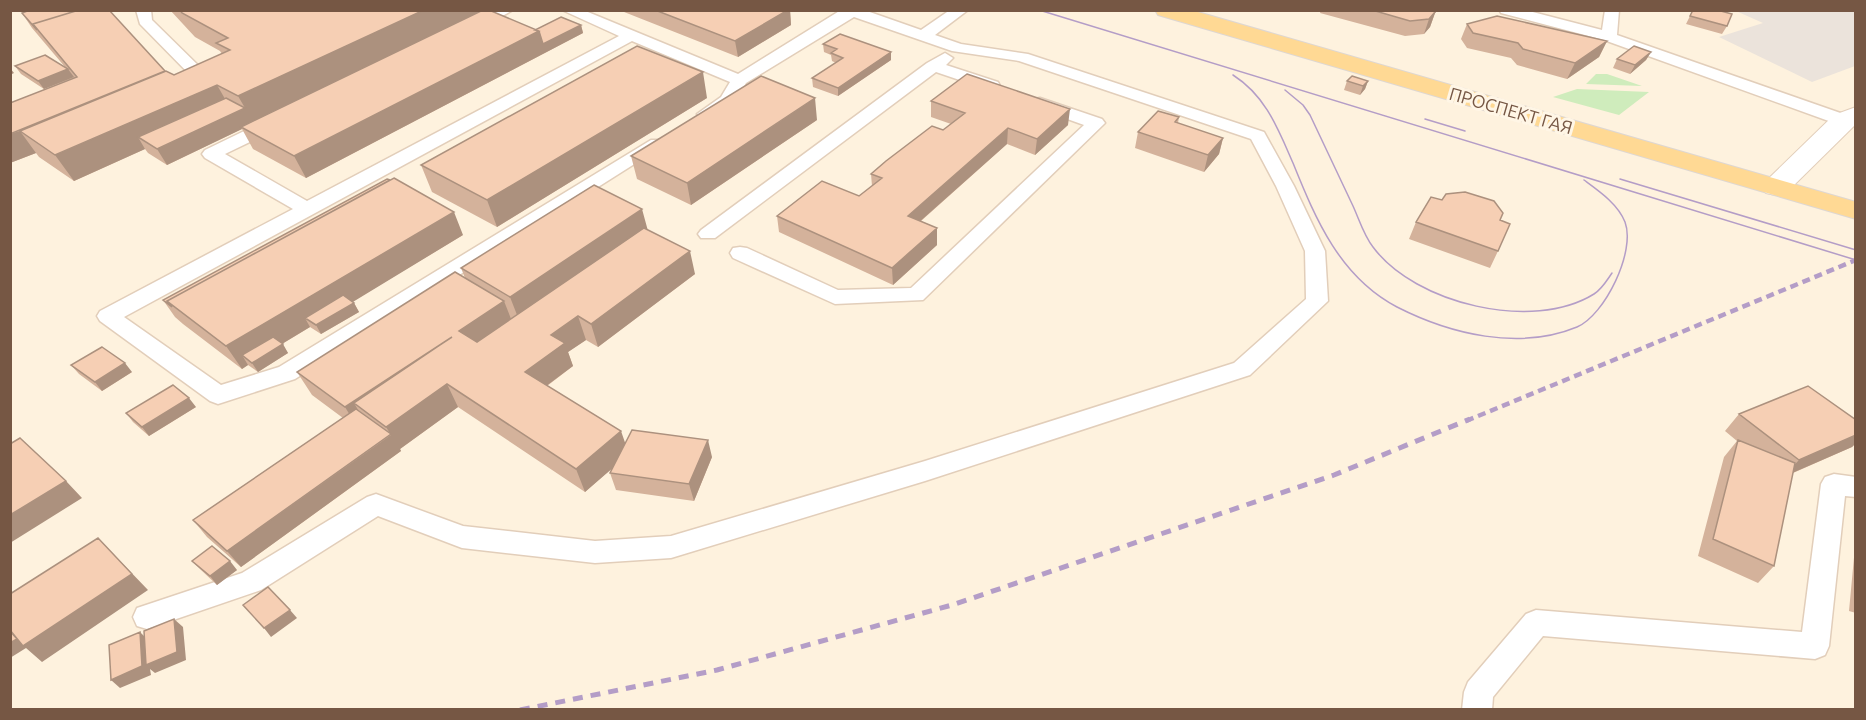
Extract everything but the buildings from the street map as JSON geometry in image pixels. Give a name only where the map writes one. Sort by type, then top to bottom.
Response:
[{"type":"main road","name":"ПРОСПЕКТ ГАЯ","points":[[1166,10],[1856,211]]},
{"type":"street","points":[[1776,187],[1849,117]]},
{"type":"lane","points":[[143,10],[145,21],[201,77]]},
{"type":"lane","points":[[453,36],[506,10]]},
{"type":"lane","points":[[569,10],[739,80]]},
{"type":"lane","points":[[923,36],[961,10]]},
{"type":"lane","points":[[1506,10],[1609,37],[1849,117]]},
{"type":"lane","points":[[1609,37],[1612,10]]},
{"type":"lane","points":[[147,617],[251,582],[376,504],[462,537],[595,552],[671,547],[925,471],[1242,369],[1317,301],[1315,251],[1286,186],[1258,135],[1022,57],[958,48],[850,11],[739,80],[728,100],[287,373],[219,395],[108,316],[632,35]]},
{"type":"lane","points":[[708,234],[958,48]]},
{"type":"lane","points":[[740,253],[835,297],[916,295],[1096,123],[933,66]]},
{"type":"lane","points":[[285,118],[211,154],[307,209]]},
{"type":"lane","points":[[1477,710],[1479,692],[1536,624],[1815,646],[1834,484],[1856,487]]},
{"type":"shaded area","points":[[1736,11],[1855,11],[1855,66],[1812,82],[1719,37],[1763,23]]},
{"type":"green space","points":[[1596,74],[1607,74],[1642,86],[1586,84]]},
{"type":"green space","points":[[1577,89],[1649,92],[1619,115],[1553,97]]},
{"type":"tram line","points":[[1039,10],[1856,260]]},
{"type":"tram line","points":[[1233,75],[1254,93],[1270,114],[1321,226],[1332,245],[1360,280],[1377,295],[1397,307],[1462,332],[1485,336],[1532,338],[1577,327],[1598,310],[1616,281],[1626,249],[1627,234],[1625,222],[1618,209],[1584,180]]},
{"type":"tram line","points":[[1285,90],[1303,105],[1310,115],[1370,243],[1392,267],[1417,284],[1445,297],[1476,306],[1508,311],[1540,311],[1569,305],[1594,294],[1612,273]]},
{"type":"tram line","points":[[1425,119],[1465,131]]},
{"type":"tram line","points":[[1620,179],[1856,250]]},
{"type":"railway","points":[[1466,421],[1856,260]]},
{"type":"railway","points":[[520,710],[717,670],[952,605],[1334,475],[1470,419]]}]
